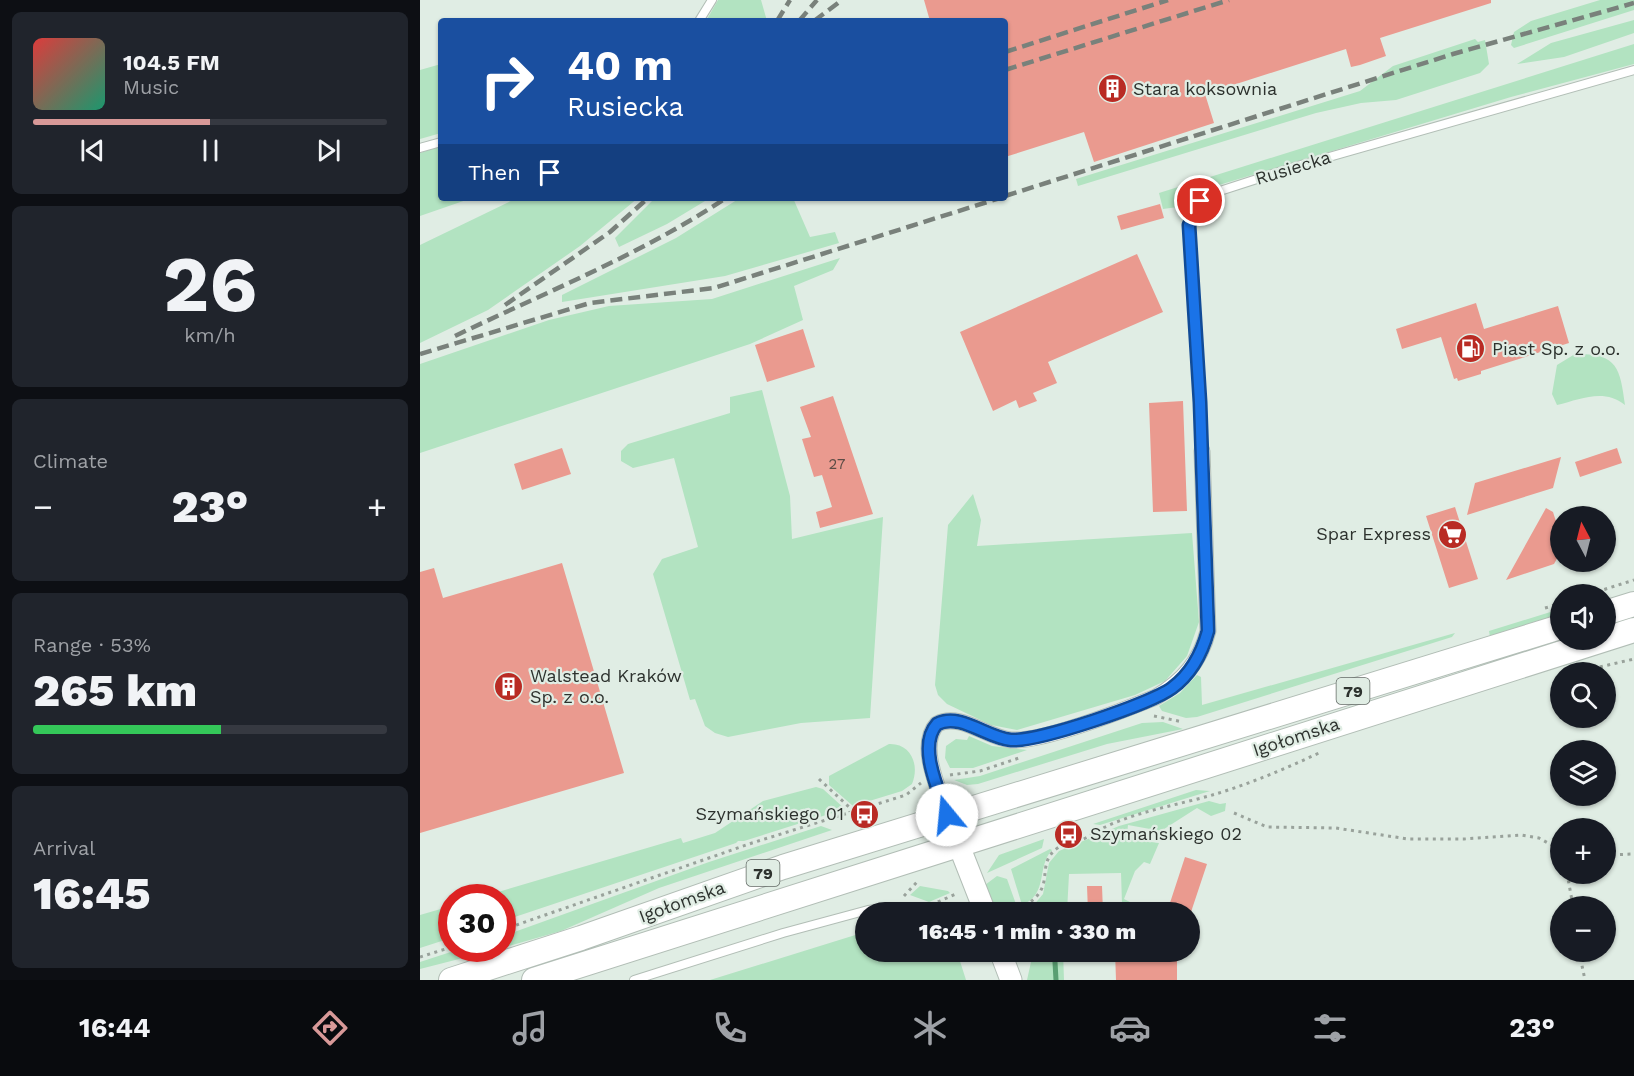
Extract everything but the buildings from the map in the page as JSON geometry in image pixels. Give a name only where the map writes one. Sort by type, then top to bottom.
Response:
[{"type":"main road","points":[[1616,610],[1634,604]]},
{"type":"main road","name":"Igołomska","points":[[452,980],[581,938],[772,870],[1550,630]]},
{"type":"main road","name":"Igołomska","points":[[534,980],[1634,630]]},
{"type":"street","name":"Rusiecka","points":[[947,815],[931,761],[931,732],[937,724],[949,721],[966,724],[1000,738],[1034,738],[1156,697],[1183,678],[1204,648],[1208,631],[1202,452]]},
{"type":"street","points":[[947,815],[981,902]]},
{"type":"street","points":[[1004,962],[1011,980]]},
{"type":"lane","points":[[701,18],[712,0]]},
{"type":"lane","name":"Rusiecka","points":[[1202,452],[1189,225],[1200,201],[1224,190],[1294,167],[1634,70]]},
{"type":"lane","points":[[420,148],[438,143]]},
{"type":"lane","points":[[634,980],[783,933],[855,914]]},
{"type":"path","points":[[1616,586],[1634,580]]},
{"type":"path","points":[[1616,663],[1634,659]]},
{"type":"path","points":[[1152,716],[1189,723]]},
{"type":"path","points":[[1032,902],[1040,895],[1045,883],[1047,863],[1054,852],[1092,833],[1262,779],[1321,753]]},
{"type":"path","points":[[946,776],[980,771],[1023,756]]},
{"type":"path","points":[[819,779],[849,807],[850,812]]},
{"type":"path","points":[[516,925],[698,861],[906,795],[925,782]]},
{"type":"path","points":[[1234,813],[1267,827],[1336,828],[1408,839],[1464,839],[1521,835],[1539,838],[1550,844]]},
{"type":"path","points":[[1616,855],[1634,854]]},
{"type":"path","points":[[903,897],[917,882]]},
{"type":"path","points":[[939,902],[956,894]]},
{"type":"path","points":[[420,957],[438,951]]},
{"type":"path","points":[[1581,962],[1585,980]]},
{"type":"green space","points":[[718,0],[761,0],[766,18],[708,18]]},
{"type":"green space","points":[[1600,0],[1634,0],[1634,10],[1514,48],[1511,45],[1514,32],[1531,21]]},
{"type":"green space","points":[[1634,20],[1634,33],[1564,57],[1517,64],[1551,43]]},
{"type":"green space","points":[[1475,39],[1478,42],[1485,40],[1489,64],[1480,73],[1396,100],[1361,103],[1316,113],[1078,186],[1076,179],[1360,91],[1393,66]]},
{"type":"green space","points":[[1634,44],[1634,64],[1511,97],[1219,185],[1185,206],[1163,209],[1159,193]]},
{"type":"green space","points":[[438,65],[438,134],[420,139],[420,70]]},
{"type":"green space","points":[[438,147],[438,201],[463,201],[420,216],[420,153]]},
{"type":"green space","points":[[511,201],[634,201],[580,246],[488,310],[420,343],[420,245]]},
{"type":"green space","points":[[652,201],[705,201],[667,224],[619,247],[615,238]]},
{"type":"green space","points":[[735,201],[794,201],[810,237],[835,232],[839,243],[725,276],[562,302],[562,295],[676,238]]},
{"type":"green space","points":[[840,258],[833,270],[794,286],[803,320],[750,344],[420,453],[420,364],[549,320],[609,306],[712,299]]},
{"type":"green space","points":[[1575,354],[1600,356],[1614,365],[1621,381],[1625,405],[1609,397],[1592,396],[1557,405],[1552,394],[1557,365]]},
{"type":"green space","points":[[762,390],[790,496],[792,539],[883,517],[870,718],[801,723],[728,737],[715,733],[705,726],[695,699],[690,700],[653,574],[662,559],[698,547],[674,458],[633,468],[621,461],[621,451],[628,444],[730,413],[730,397]]},
{"type":"green space","points":[[973,494],[981,520],[977,546],[1192,533],[1199,622],[1187,656],[1165,681],[1135,695],[1017,730],[991,725],[947,704],[938,695],[935,685],[948,525]]},
{"type":"green space","points":[[1550,612],[1550,619],[1490,637],[1489,631]]},
{"type":"green space","points":[[1455,633],[1452,637],[1197,717],[1186,718],[1162,711],[1159,706],[1180,693],[1197,675],[1201,677],[1202,705]]},
{"type":"green space","points":[[1163,722],[1183,729],[1107,744],[978,784],[967,785],[954,780],[980,776],[1142,723]]},
{"type":"green space","points":[[969,736],[992,746],[1027,750],[973,768],[950,768],[945,758],[946,746],[956,739],[967,740]]},
{"type":"green space","points":[[889,744],[903,747],[912,756],[914,763],[912,784],[902,791],[853,806],[829,785],[829,776]]},
{"type":"green space","points":[[816,787],[823,789],[845,809],[738,841],[516,917],[516,887],[681,838],[683,843],[715,833],[763,801]]},
{"type":"green space","points":[[1196,790],[1210,791],[1100,825],[1093,824]]},
{"type":"green space","points":[[1209,801],[1226,803],[1225,811],[1211,816],[1197,808],[1161,831],[1128,825],[1127,834],[1139,836],[1141,840],[1152,838],[1151,842],[1159,843],[1150,864],[1144,862],[1135,871],[1124,899],[1130,902],[1122,902],[1121,873],[1069,874],[1068,902],[1036,902],[1043,894],[1049,863],[1059,851],[1119,826]]},
{"type":"green space","points":[[821,826],[832,830],[659,888],[561,931],[516,944],[516,931],[709,862]]},
{"type":"green space","points":[[1044,839],[1042,848],[987,873],[999,855]]},
{"type":"green space","points":[[1052,850],[1044,864],[1036,894],[1027,902],[1021,902],[1011,869]]},
{"type":"green space","points":[[997,876],[1007,879],[1015,902],[991,902],[985,885]]},
{"type":"green space","points":[[920,886],[950,893],[929,902],[910,895]]},
{"type":"green space","points":[[438,910],[438,942],[420,948],[420,915]]},
{"type":"green space","points":[[855,935],[855,962],[960,962],[966,980],[710,980]]},
{"type":"green space","points":[[438,956],[438,962],[447,962],[420,969],[420,962]]},
{"type":"green space","points":[[1031,962],[1063,962],[1064,980],[1027,980]]},
{"type":"waterway","points":[[1055,962],[1056,980]]},
{"type":"railway","points":[[779,18],[790,0]]},
{"type":"railway","points":[[802,18],[817,0]]},
{"type":"railway","points":[[818,18],[842,0]]},
{"type":"railway","points":[[1008,51],[1168,0]]},
{"type":"railway","points":[[1008,69],[1229,0]]},
{"type":"railway","points":[[1008,195],[1453,54],[1634,3]]},
{"type":"railway","points":[[505,305],[610,232],[645,201]]},
{"type":"railway","points":[[455,336],[627,255],[721,201]]},
{"type":"railway","points":[[420,354],[590,303],[714,288],[990,201]]},
{"type":"place","name":"Stara koksownia","points":[[1112,89]]},
{"type":"place","name":"Piast Sp. z o.o.","points":[[1471,349]]},
{"type":"place","name":"Spar Express","points":[[1452,534]]},
{"type":"place","name":"Walstead Kraków Sp. z o.o.","points":[[509,686]]},
{"type":"place","name":"Szymańskiego 01","points":[[865,814]]},
{"type":"place","name":"Szymańskiego 02","points":[[1069,834]]},
{"type":"route","points":[[947,815],[930,754],[931,732],[937,724],[954,721],[1010,740],[1034,738],[1156,697],[1183,678],[1204,648],[1208,631],[1200,402],[1189,225],[1200,201]]}]
